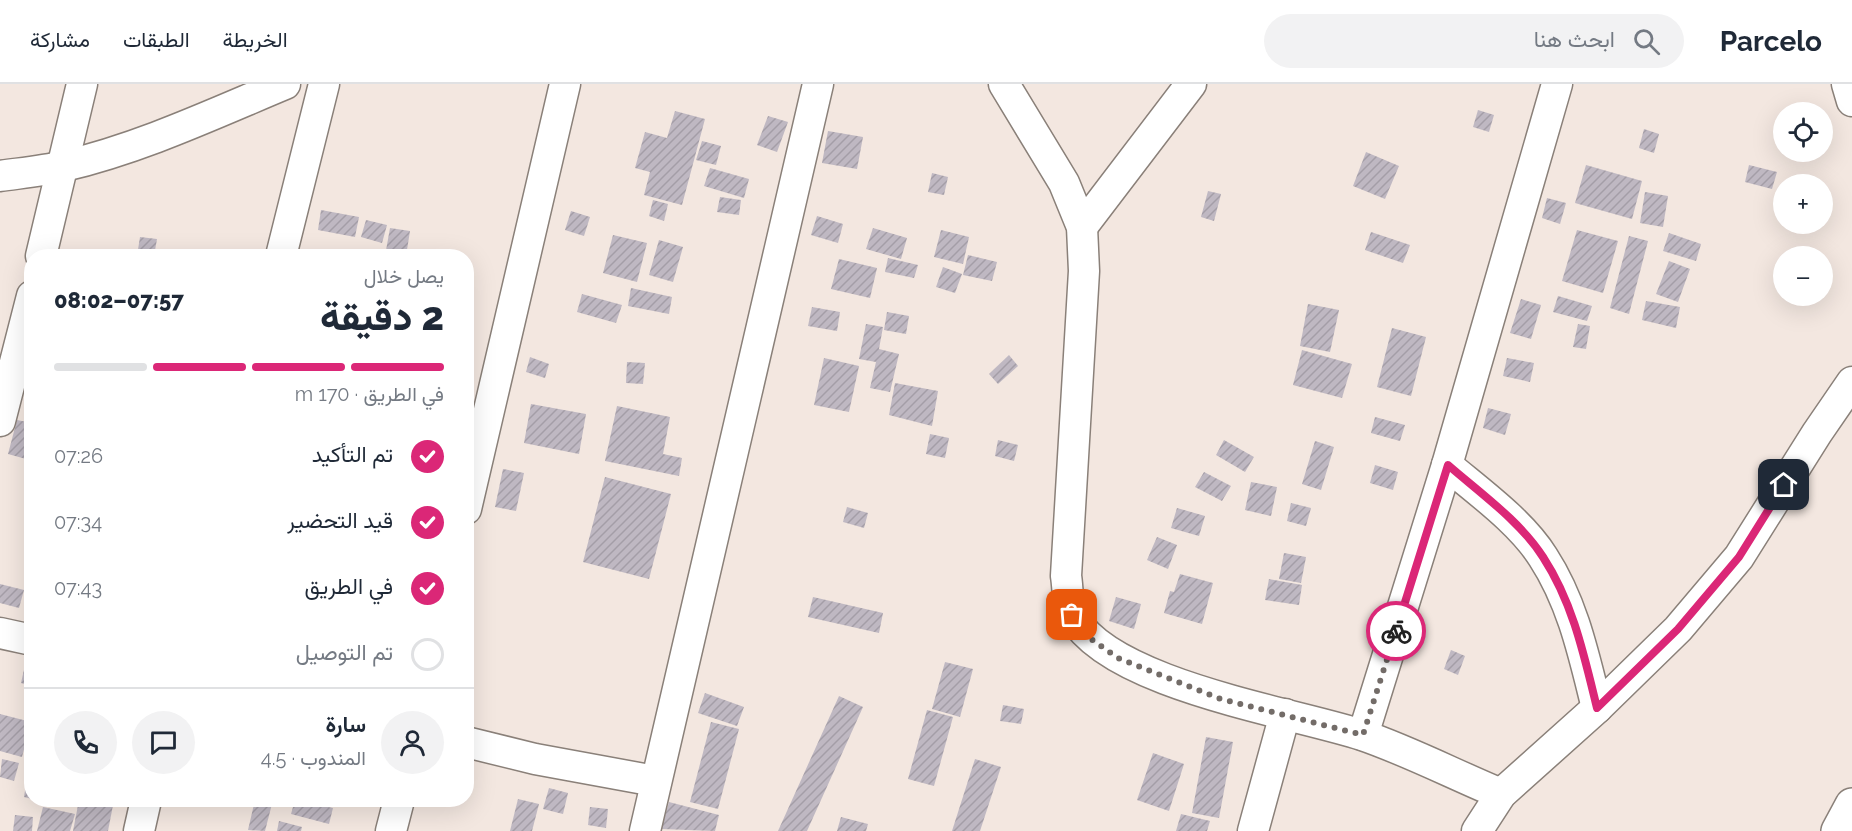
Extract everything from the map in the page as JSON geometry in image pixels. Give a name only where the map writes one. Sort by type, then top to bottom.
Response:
[{"type":"highway","points":[[1838,831],[1852,805]]},
{"type":"street","points":[[43,249],[82,84]]},
{"type":"street","points":[[0,176],[62,167],[172,131],[285,84]]},
{"type":"street","points":[[283,249],[324,84]]},
{"type":"street","points":[[474,475],[565,84]]},
{"type":"street","points":[[645,831],[818,84]]},
{"type":"street","points":[[1004,84],[1064,183],[1082,227],[1084,271],[1066,576],[1072,615],[1091,639],[1118,658],[1221,699],[1363,735],[1501,794]]},
{"type":"street","points":[[1082,227],[1191,84]]},
{"type":"street","points":[[1363,735],[1448,465],[1557,84]]},
{"type":"street","points":[[1847,84],[1852,101]]},
{"type":"street","points":[[0,421],[24,327]]},
{"type":"street","points":[[1477,831],[1501,794],[1597,708],[1678,629],[1739,557],[1816,433],[1852,382]]},
{"type":"street","points":[[1448,465],[1500,509],[1542,555],[1565,597],[1582,647],[1597,708]]},
{"type":"street","points":[[0,633],[24,638]]},
{"type":"street","points":[[1253,831],[1285,714]]},
{"type":"street","points":[[474,744],[535,759],[655,781]]},
{"type":"street","points":[[139,831],[144,807]]},
{"type":"street","points":[[391,831],[397,807]]},
{"type":"building","points":[[1478,110],[1494,115],[1489,132],[1473,127]]},
{"type":"building","points":[[675,111],[705,119],[682,205],[644,195],[650,172],[635,168],[645,132],[667,138]]},
{"type":"building","points":[[768,116],[788,122],[777,152],[757,145]]},
{"type":"building","points":[[1644,129],[1659,134],[1654,153],[1639,148]]},
{"type":"building","points":[[828,131],[863,137],[857,169],[822,163]]},
{"type":"building","points":[[702,141],[721,146],[716,165],[696,160]]},
{"type":"building","points":[[1366,152],[1399,166],[1385,199],[1353,186]]},
{"type":"building","points":[[1586,165],[1642,181],[1632,219],[1575,203]]},
{"type":"building","points":[[1749,165],[1777,172],[1773,174],[1772,189],[1745,182]]},
{"type":"building","points":[[710,168],[749,179],[744,198],[704,186]]},
{"type":"building","points":[[932,173],[948,177],[944,195],[928,192]]},
{"type":"building","points":[[1208,191],[1221,194],[1214,221],[1201,217]]},
{"type":"building","points":[[1645,192],[1668,196],[1663,227],[1640,223]]},
{"type":"building","points":[[720,197],[741,200],[739,215],[717,212]]},
{"type":"building","points":[[1547,198],[1566,203],[1560,224],[1542,218]]},
{"type":"building","points":[[653,200],[668,204],[664,221],[649,216]]},
{"type":"building","points":[[321,210],[359,217],[355,237],[318,230]]},
{"type":"building","points":[[571,211],[590,217],[584,236],[565,230]]},
{"type":"building","points":[[817,216],[843,224],[838,243],[811,235]]},
{"type":"building","points":[[366,220],[387,225],[382,243],[361,237]]},
{"type":"building","points":[[390,228],[410,231],[407,249],[386,249]]},
{"type":"building","points":[[873,228],[907,238],[901,259],[866,249]]},
{"type":"building","points":[[941,230],[969,237],[963,264],[934,257]]},
{"type":"building","points":[[1577,230],[1618,241],[1603,293],[1562,281]]},
{"type":"building","points":[[1371,232],[1410,245],[1403,263],[1365,250]]},
{"type":"building","points":[[1669,233],[1701,244],[1696,261],[1663,251]]},
{"type":"building","points":[[613,235],[647,243],[637,282],[603,273]]},
{"type":"building","points":[[1629,236],[1648,241],[1629,314],[1610,308]]},
{"type":"building","points":[[140,237],[157,239],[155,249],[138,249]]},
{"type":"building","points":[[659,240],[683,247],[673,282],[649,275]]},
{"type":"building","points":[[968,255],[997,262],[992,281],[963,275]]},
{"type":"building","points":[[888,258],[918,265],[914,278],[885,272]]},
{"type":"building","points":[[839,259],[877,268],[870,298],[831,289]]},
{"type":"building","points":[[1669,261],[1690,269],[1678,302],[1656,294]]},
{"type":"building","points":[[943,267],[962,274],[955,293],[936,287]]},
{"type":"building","points":[[631,288],[672,297],[669,314],[628,306]]},
{"type":"building","points":[[582,294],[622,305],[616,323],[577,312]]},
{"type":"building","points":[[1558,296],[1592,306],[1587,321],[1553,312]]},
{"type":"building","points":[[1521,299],[1541,305],[1531,339],[1510,333]]},
{"type":"building","points":[[1646,301],[1680,307],[1676,328],[1642,320]]},
{"type":"building","points":[[1308,304],[1339,310],[1330,352],[1300,346]]},
{"type":"building","points":[[812,307],[840,312],[837,331],[808,326]]},
{"type":"building","points":[[887,312],[909,316],[906,334],[884,330]]},
{"type":"building","points":[[866,324],[883,327],[879,349],[899,354],[890,392],[870,388],[876,362],[859,359]]},
{"type":"building","points":[[1578,324],[1590,326],[1586,349],[1573,347]]},
{"type":"building","points":[[1392,328],[1426,337],[1411,396],[1377,387]]},
{"type":"building","points":[[1302,350],[1352,364],[1342,398],[1293,385]]},
{"type":"building","points":[[1009,355],[1018,366],[998,384],[989,374]]},
{"type":"building","points":[[530,357],[549,364],[545,378],[526,372]]},
{"type":"building","points":[[824,358],[859,366],[849,412],[814,405]]},
{"type":"building","points":[[1507,358],[1534,363],[1530,382],[1503,376]]},
{"type":"building","points":[[627,362],[645,363],[643,384],[626,383]]},
{"type":"building","points":[[895,383],[938,391],[932,426],[889,415]]},
{"type":"building","points":[[531,404],[586,414],[579,454],[524,443]]},
{"type":"building","points":[[617,406],[670,417],[663,454],[682,458],[679,476],[605,461]]},
{"type":"building","points":[[1488,408],[1511,414],[1505,435],[1483,428]]},
{"type":"building","points":[[1375,417],[1405,425],[1400,441],[1371,433]]},
{"type":"building","points":[[17,420],[24,421],[24,458],[8,454]]},
{"type":"building","points":[[930,434],[949,438],[945,458],[926,454]]},
{"type":"building","points":[[998,440],[1018,445],[1014,461],[995,456]]},
{"type":"building","points":[[1224,440],[1254,457],[1245,472],[1216,455]]},
{"type":"building","points":[[1315,441],[1334,447],[1321,490],[1302,484]]},
{"type":"building","points":[[1375,465],[1398,472],[1393,490],[1370,483]]},
{"type":"building","points":[[503,469],[524,473],[516,511],[495,507]]},
{"type":"building","points":[[1204,472],[1231,486],[1222,501],[1195,487]]},
{"type":"building","points":[[605,477],[671,494],[649,579],[583,562]]},
{"type":"building","points":[[1251,482],[1277,487],[1271,516],[1245,510]]},
{"type":"building","points":[[1291,503],[1311,508],[1306,526],[1287,521]]},
{"type":"building","points":[[847,507],[868,513],[864,528],[843,522]]},
{"type":"building","points":[[1177,508],[1205,516],[1199,536],[1171,528]]},
{"type":"building","points":[[1157,537],[1177,545],[1168,569],[1147,560]]},
{"type":"building","points":[[1284,553],[1306,557],[1301,583],[1279,579]]},
{"type":"building","points":[[1180,574],[1213,583],[1202,624],[1164,613],[1170,591],[1174,592]]},
{"type":"building","points":[[1269,579],[1302,585],[1299,605],[1265,600]]},
{"type":"building","points":[[0,584],[24,590],[19,608],[0,603]]},
{"type":"building","points":[[813,597],[883,613],[879,633],[808,617]]},
{"type":"building","points":[[1116,597],[1141,604],[1134,629],[1109,621]]},
{"type":"building","points":[[1451,650],[1465,656],[1458,675],[1444,669]]},
{"type":"building","points":[[945,662],[973,669],[960,717],[932,709]]},
{"type":"building","points":[[705,693],[744,707],[737,726],[698,713]]},
{"type":"building","points":[[839,696],[863,707],[807,831],[778,831]]},
{"type":"building","points":[[1003,705],[1024,709],[1021,724],[1000,721]]},
{"type":"building","points":[[927,710],[953,717],[934,786],[908,779]]},
{"type":"building","points":[[0,714],[24,720],[22,757],[0,751]]},
{"type":"building","points":[[711,722],[739,729],[718,809],[690,802]]},
{"type":"building","points":[[1206,737],[1233,742],[1219,818],[1192,813]]},
{"type":"building","points":[[1153,753],[1184,764],[1169,811],[1137,800]]},
{"type":"building","points":[[2,759],[19,763],[14,781],[0,777]]},
{"type":"building","points":[[975,759],[1001,767],[980,831],[952,831]]},
{"type":"building","points":[[549,788],[568,793],[563,814],[543,809]]},
{"type":"building","points":[[518,799],[539,804],[532,831],[510,831]]},
{"type":"building","points":[[669,802],[719,815],[715,831],[661,829]]},
{"type":"building","points":[[43,807],[75,814],[70,831],[37,831]]},
{"type":"building","points":[[78,807],[113,807],[108,831],[73,831]]},
{"type":"building","points":[[253,807],[271,807],[265,831],[248,830]]},
{"type":"building","points":[[293,807],[333,808],[329,824],[291,814]]},
{"type":"building","points":[[590,807],[608,809],[606,828],[588,825]]},
{"type":"building","points":[[1181,814],[1210,821],[1207,831],[1176,831]]},
{"type":"building","points":[[15,815],[33,817],[32,831],[13,831]]},
{"type":"building","points":[[841,817],[868,824],[866,831],[837,831]]},
{"type":"building","points":[[279,821],[302,827],[301,831],[277,831]]},
{"type":"way so far","points":[[1072,615],[1091,639],[1118,658],[1221,699],[1363,735],[1396,631]]},
{"type":"route","points":[[1396,631],[1448,465],[1500,509],[1542,555],[1565,597],[1582,647],[1597,708],[1678,629],[1739,557],[1784,485]]}]
